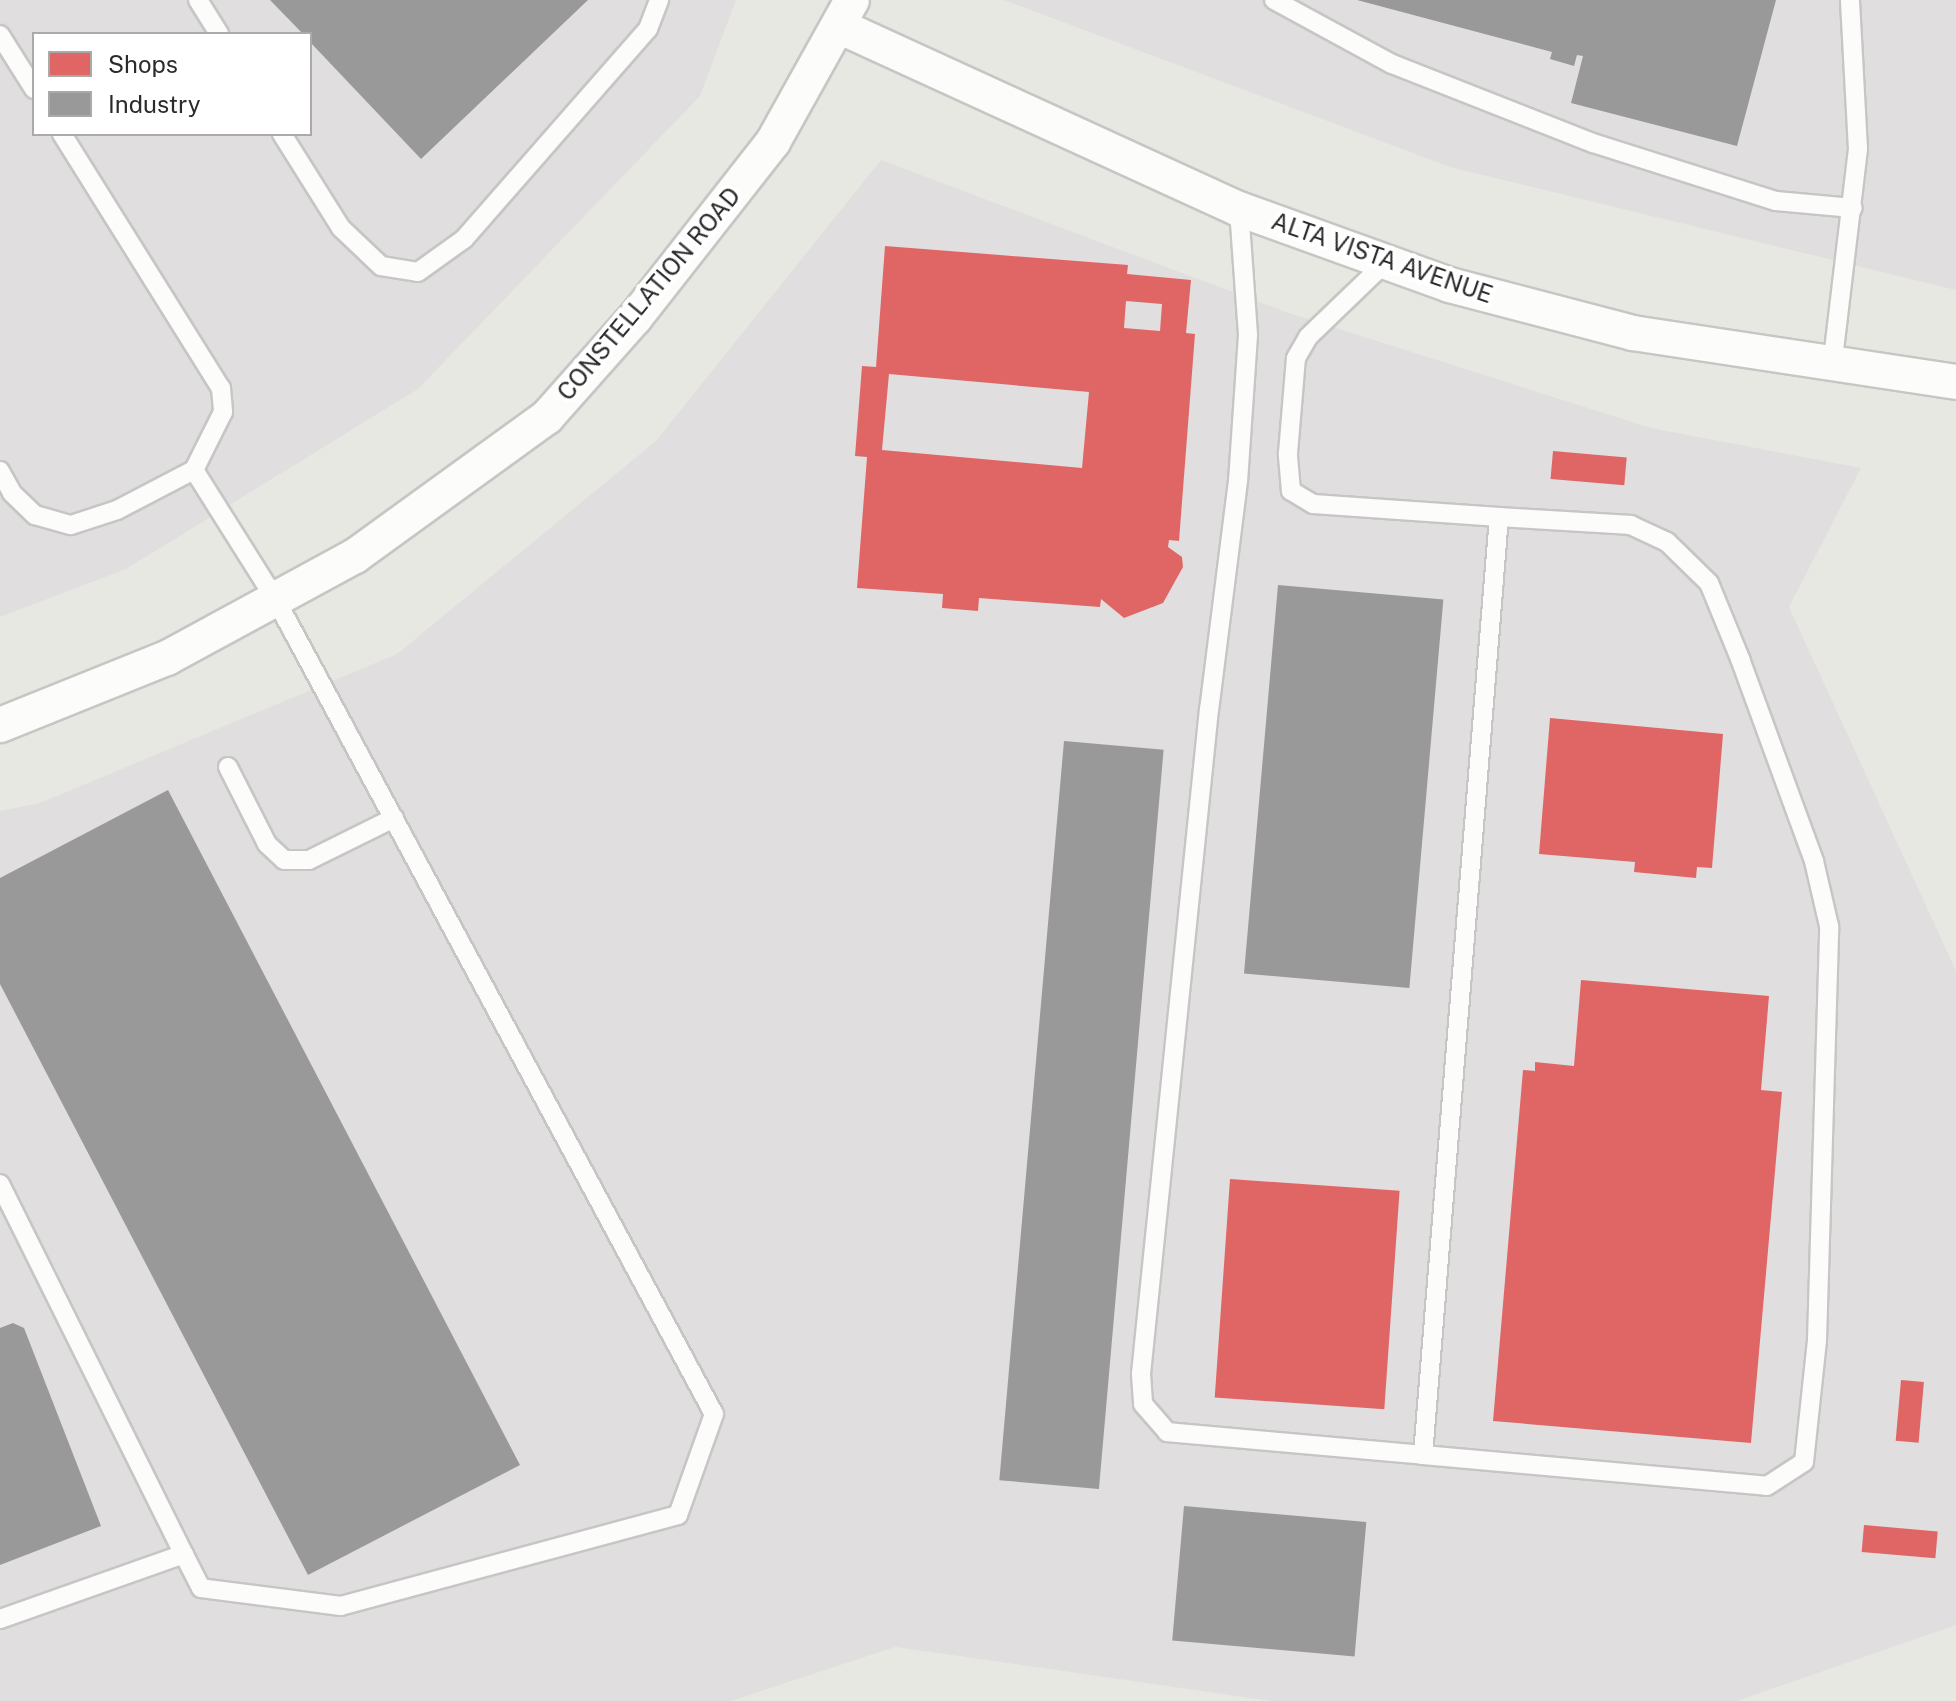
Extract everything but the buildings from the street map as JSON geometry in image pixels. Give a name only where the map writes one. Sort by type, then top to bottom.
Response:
[{"type":"street","name":"ALTA VISTA AVENUE","points":[[845,8],[1239,209],[1450,285],[1633,333],[1832,367],[1956,382]]},
{"type":"street","name":"CONSTELLATION ROAD","points":[[0,725],[167,658],[355,556],[547,417],[635,318],[773,142],[845,8]]},
{"type":"lane","points":[[198,0],[218,32]]},
{"type":"lane","points":[[283,136],[341,228],[381,266],[418,272],[464,239],[648,29],[659,0]]},
{"type":"lane","points":[[1274,0],[1392,64],[1593,143],[1776,201],[1853,208]]},
{"type":"lane","points":[[1832,367],[1858,149],[1850,0]]},
{"type":"lane","points":[[0,35],[32,86]]},
{"type":"lane","points":[[0,471],[12,493],[35,515],[71,525],[117,510],[194,470],[223,412],[221,388],[63,136]]},
{"type":"lane","points":[[1239,209],[1248,335],[1238,481],[1209,709],[1141,1374],[1143,1404],[1167,1432],[1767,1486],[1804,1462],[1817,1340],[1829,926],[1814,861],[1709,583],[1667,542],[1631,525],[1313,504],[1291,491],[1288,453],[1296,358],[1308,337],[1386,262]]},
{"type":"lane","points":[[0,1184],[201,1588],[341,1606],[678,1515],[714,1414],[276,600],[194,470]]},
{"type":"lane","points":[[1423,1455],[1499,517]]},
{"type":"lane","points":[[228,767],[267,844],[284,860],[309,860],[394,818]]},
{"type":"lane","points":[[0,1619],[184,1554]]},
{"type":"shaded area","points":[[0,0],[736,0],[700,96],[418,389],[126,569],[0,617]]},
{"type":"shaded area","points":[[1004,0],[1956,0],[1956,290],[1450,167]]},
{"type":"shaded area","points":[[881,160],[1286,312],[1651,428],[1861,468],[1789,607],[1956,971],[1956,1625],[1737,1701],[1272,1701],[895,1647],[731,1701],[0,1701],[0,811],[40,803],[397,654],[656,441]]}]
